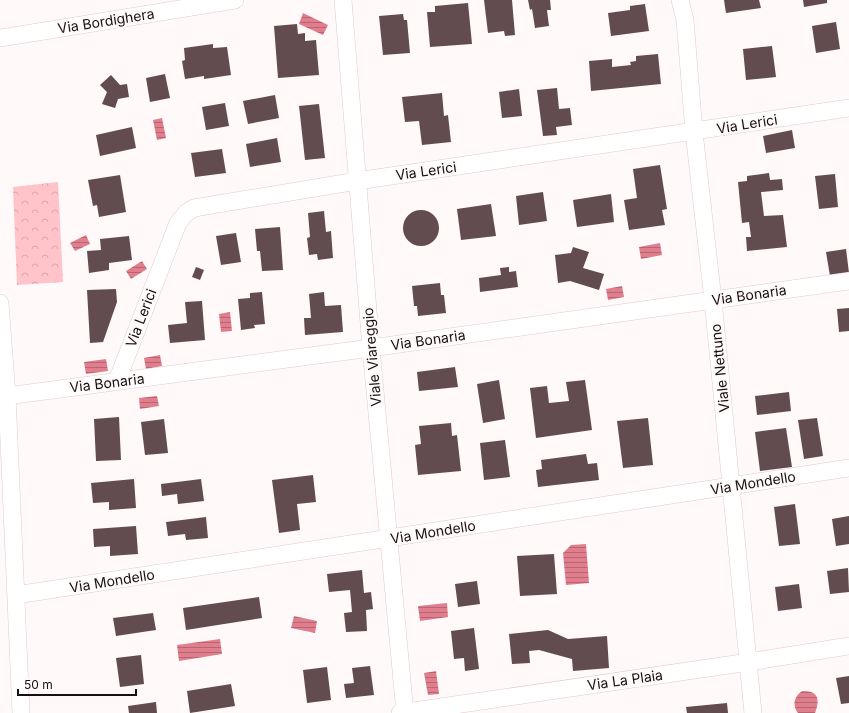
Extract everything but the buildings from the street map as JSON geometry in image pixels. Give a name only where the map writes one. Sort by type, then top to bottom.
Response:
[{"type":"street","name":"Via Bordighera","points":[[0,38],[236,0]]},
{"type":"street","name":"Viale Viareggio","points":[[343,0],[371,348],[403,713]]},
{"type":"street","name":"Viale Nettuno","points":[[680,0],[685,20],[694,132],[713,300],[753,713]]},
{"type":"street","name":"Via Lerici","points":[[117,381],[177,226],[186,213],[200,206],[849,108]]},
{"type":"street","name":"Via Bonaria","points":[[7,396],[371,348],[849,281]]},
{"type":"street","points":[[0,303],[7,396],[21,713]]},
{"type":"street","name":"Via Mondello","points":[[16,595],[849,468]]},
{"type":"street","name":"Via La Plaia","points":[[403,713],[849,646]]},
{"type":"green space","points":[[58,182],[63,282],[17,285],[13,187]]},
{"type":"shaded area","points":[[303,13],[328,25],[323,35],[299,24]]},
{"type":"shaded area","points":[[162,118],[166,138],[157,140],[153,120]]},
{"type":"shaded area","points":[[86,235],[90,244],[75,251],[70,243]]},
{"type":"shaded area","points":[[660,243],[662,255],[641,259],[639,247]]},
{"type":"shaded area","points":[[142,261],[147,269],[131,279],[126,271]]},
{"type":"shaded area","points":[[622,286],[624,297],[608,300],[606,289]]},
{"type":"shaded area","points":[[230,312],[232,331],[221,332],[219,314]]},
{"type":"shaded area","points":[[160,355],[162,366],[146,369],[144,358]]},
{"type":"shaded area","points":[[106,359],[108,371],[86,374],[84,362]]},
{"type":"shaded area","points":[[157,396],[159,406],[140,409],[139,398]]},
{"type":"shaded area","points":[[586,544],[589,583],[566,585],[563,553],[571,545]]},
{"type":"shaded area","points":[[447,603],[448,617],[420,621],[418,606]]},
{"type":"shaded area","points":[[294,616],[317,621],[315,633],[291,628]]},
{"type":"shaded area","points":[[220,639],[222,654],[179,661],[177,645]]},
{"type":"shaded area","points":[[436,671],[439,694],[428,695],[424,673]]},
{"type":"shaded area","points":[[802,691],[812,692],[817,697],[818,700],[815,713],[798,713],[796,710],[795,701],[797,696]]}]
